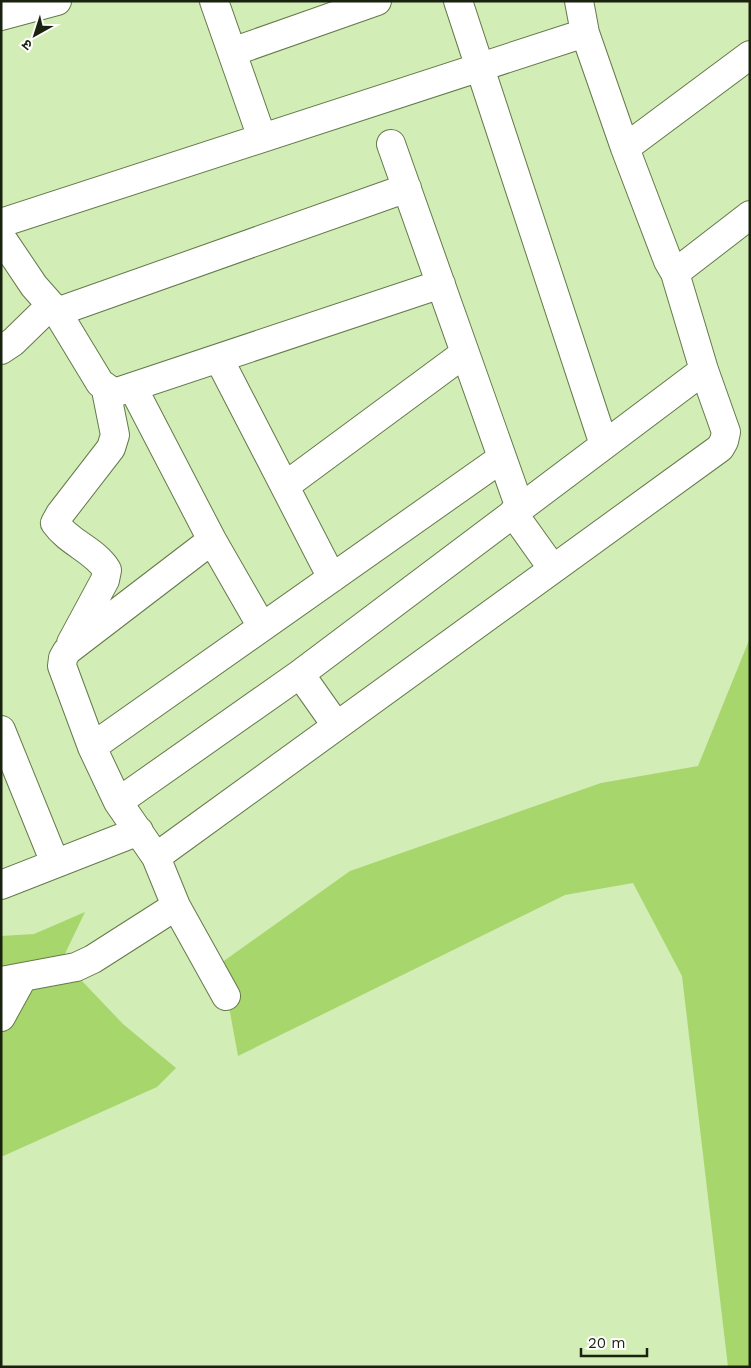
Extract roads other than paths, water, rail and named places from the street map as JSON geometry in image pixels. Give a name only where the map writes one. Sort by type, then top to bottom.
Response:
[{"type":"street","points":[[3,11],[57,1]]},
{"type":"street","points":[[214,1],[262,138]]},
{"type":"street","points":[[232,52],[377,1]]},
{"type":"street","points":[[458,1],[604,445]]},
{"type":"street","points":[[156,858],[336,725],[720,448],[724,441],[726,432],[704,370],[675,273],[668,262],[625,148],[585,33],[579,1]]},
{"type":"street","points":[[1,223],[585,33]]},
{"type":"street","points":[[625,148],[750,55]]},
{"type":"street","points":[[391,144],[502,458],[516,511],[553,569]]},
{"type":"street","points":[[1,350],[54,308],[407,188]]},
{"type":"street","points":[[675,273],[750,215]]},
{"type":"street","points":[[1,237],[34,286],[54,308],[100,383],[119,389],[219,359],[441,284]]},
{"type":"street","points":[[285,486],[465,353]]},
{"type":"street","points":[[219,359],[332,578]]},
{"type":"street","points":[[118,802],[300,674],[704,370]]},
{"type":"street","points":[[119,389],[212,540],[262,627]]},
{"type":"street","points":[[119,389],[111,448],[55,523],[61,531],[101,561],[107,570],[105,580],[66,651],[62,666],[92,747],[118,802],[156,858],[176,906],[226,996]]},
{"type":"street","points":[[92,747],[502,458]]},
{"type":"street","points":[[66,651],[212,540]]},
{"type":"street","points":[[300,674],[336,725]]},
{"type":"street","points":[[1,730],[55,862]]},
{"type":"street","points":[[1,885],[55,862],[138,831]]},
{"type":"street","points":[[1,1017],[12,979],[76,967],[86,963],[176,906]]}]
